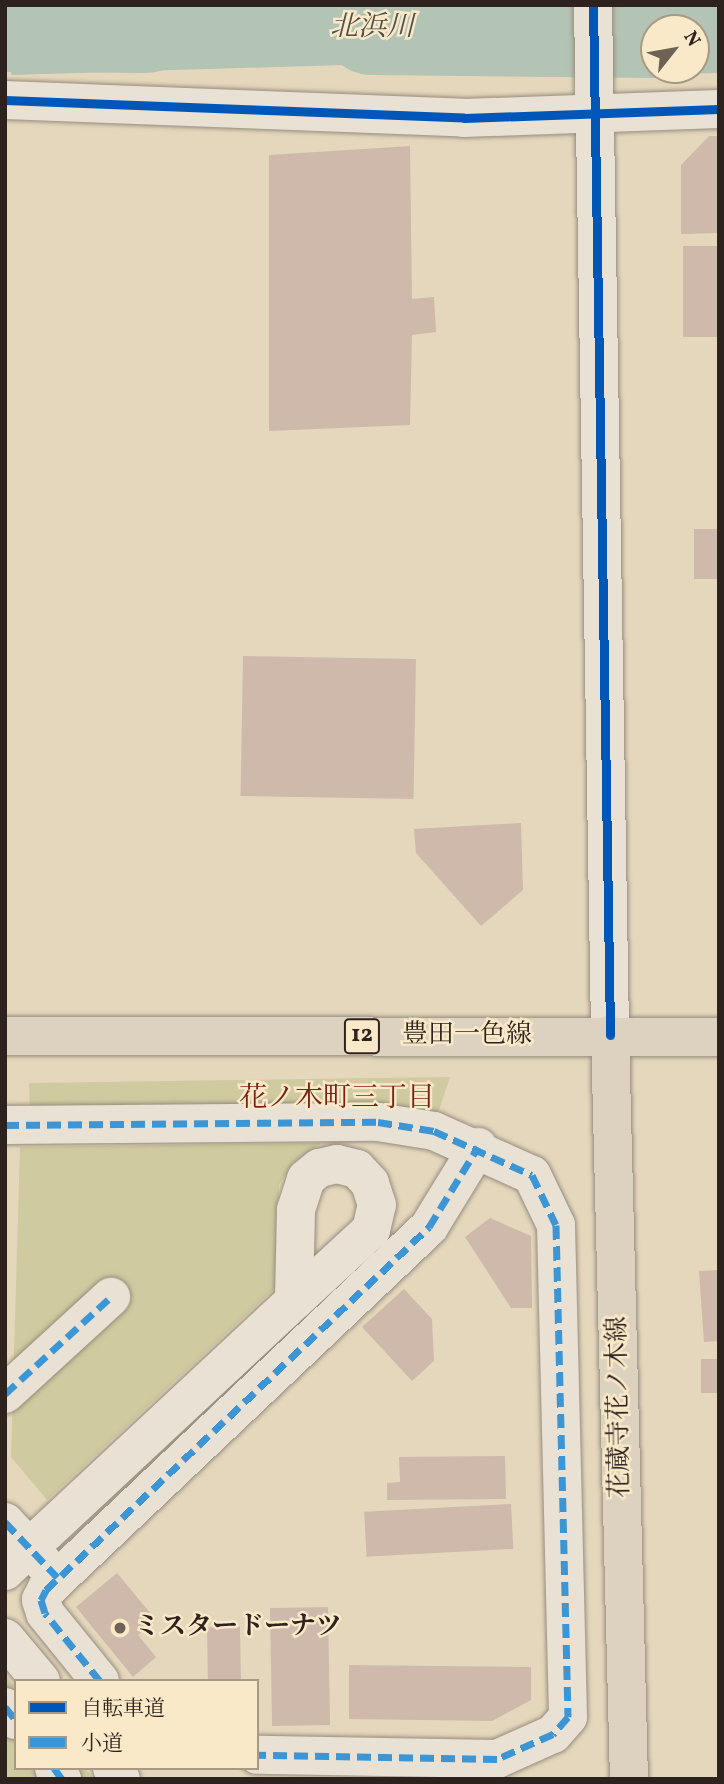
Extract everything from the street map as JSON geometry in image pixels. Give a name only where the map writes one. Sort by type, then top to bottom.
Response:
[{"type":"main road","name":"花蔵寺花ノ木線","points":[[610,1035],[629,1779]]},
{"type":"main road","name":"豊田一色線","points":[[5,1036],[719,1037]]},
{"type":"street","points":[[593,5],[592,112],[610,1035]]},
{"type":"street","points":[[5,100],[464,118],[719,109]]},
{"type":"street","points":[[5,1125],[378,1122],[434,1131],[478,1147],[532,1175],[556,1225],[568,1717],[553,1734],[497,1759],[259,1755]]},
{"type":"street","points":[[98,1679],[45,1613],[41,1600],[57,1577],[429,1227],[478,1147]]},
{"type":"street","points":[[5,1394],[111,1297]]},
{"type":"street","points":[[57,1577],[13,1547],[294,1301]]},
{"type":"street","points":[[5,1638],[39,1679]]},
{"type":"shaded area","points":[[450,1077],[437,1116],[30,1115],[29,1083]]},
{"type":"shaded area","points":[[321,1143],[293,1163],[279,1185],[276,1287],[47,1500],[11,1457],[20,1147]]},
{"type":"shaded area","points":[[5,1675],[14,1686],[14,1770],[87,1770],[94,1779],[5,1779]]},
{"type":"water","name":"北浜川","points":[[15,5],[496,5],[507,60],[11,75]]},
{"type":"water","points":[[669,5],[719,5],[719,73],[710,73],[710,14],[669,14]]},
{"type":"building","points":[[709,136],[719,136],[719,233],[681,234],[681,165]]},
{"type":"building","points":[[410,146],[412,299],[434,297],[436,332],[412,335],[410,425],[269,431],[269,155]]},
{"type":"building","points":[[683,246],[719,246],[719,337],[683,337]]},
{"type":"building","points":[[694,529],[719,529],[719,579],[694,579]]},
{"type":"building","points":[[243,656],[416,659],[414,799],[241,796]]},
{"type":"building","points":[[521,823],[523,890],[481,926],[416,853],[414,829]]},
{"type":"building","points":[[490,1218],[531,1236],[532,1308],[511,1308],[465,1237]]},
{"type":"building","points":[[719,1270],[719,1341],[704,1342],[699,1271]]},
{"type":"building","points":[[404,1289],[432,1319],[434,1361],[412,1381],[362,1327]]},
{"type":"building","points":[[701,1359],[719,1359],[719,1393],[701,1393]]},
{"type":"building","points":[[505,1456],[506,1499],[387,1500],[387,1483],[400,1482],[399,1457]]},
{"type":"building","points":[[511,1504],[513,1549],[367,1557],[364,1512]]},
{"type":"building","name":"ミスタードーナツ","points":[[117,1573],[156,1620],[138,1635],[156,1657],[133,1677],[76,1607]]},
{"type":"building","points":[[328,1607],[330,1725],[272,1726],[270,1608]]},
{"type":"building","points":[[240,1627],[241,1679],[208,1679],[207,1628]]},
{"type":"building","points":[[349,1665],[531,1667],[531,1700],[492,1721],[349,1719]]},
{"type":"waterway","name":"北浜川","points":[[5,25],[146,26]]},
{"type":"waterway","name":"北浜川","points":[[371,28],[640,31]]},
{"type":"marked path","points":[[5,1125],[378,1122],[434,1131],[532,1175],[556,1225],[568,1717],[553,1734],[497,1759],[259,1755]]},
{"type":"marked path","points":[[98,1679],[45,1613],[41,1600],[46,1590],[429,1227],[478,1147]]},
{"type":"marked path","points":[[5,1394],[111,1297]]},
{"type":"marked path","points":[[5,1522],[57,1577]]},
{"type":"marked path","points":[[5,1707],[14,1718]]},
{"type":"marked path","points":[[55,1770],[62,1779]]},
{"type":"cycle path","points":[[593,5],[610,1035]]},
{"type":"cycle path","points":[[5,100],[464,118],[719,109]]},
{"type":"place","name":"ミスタードーナツ","points":[[120,1628]]},
{"type":"district","name":"花ノ木町三丁目","points":[[337,1099]]}]
